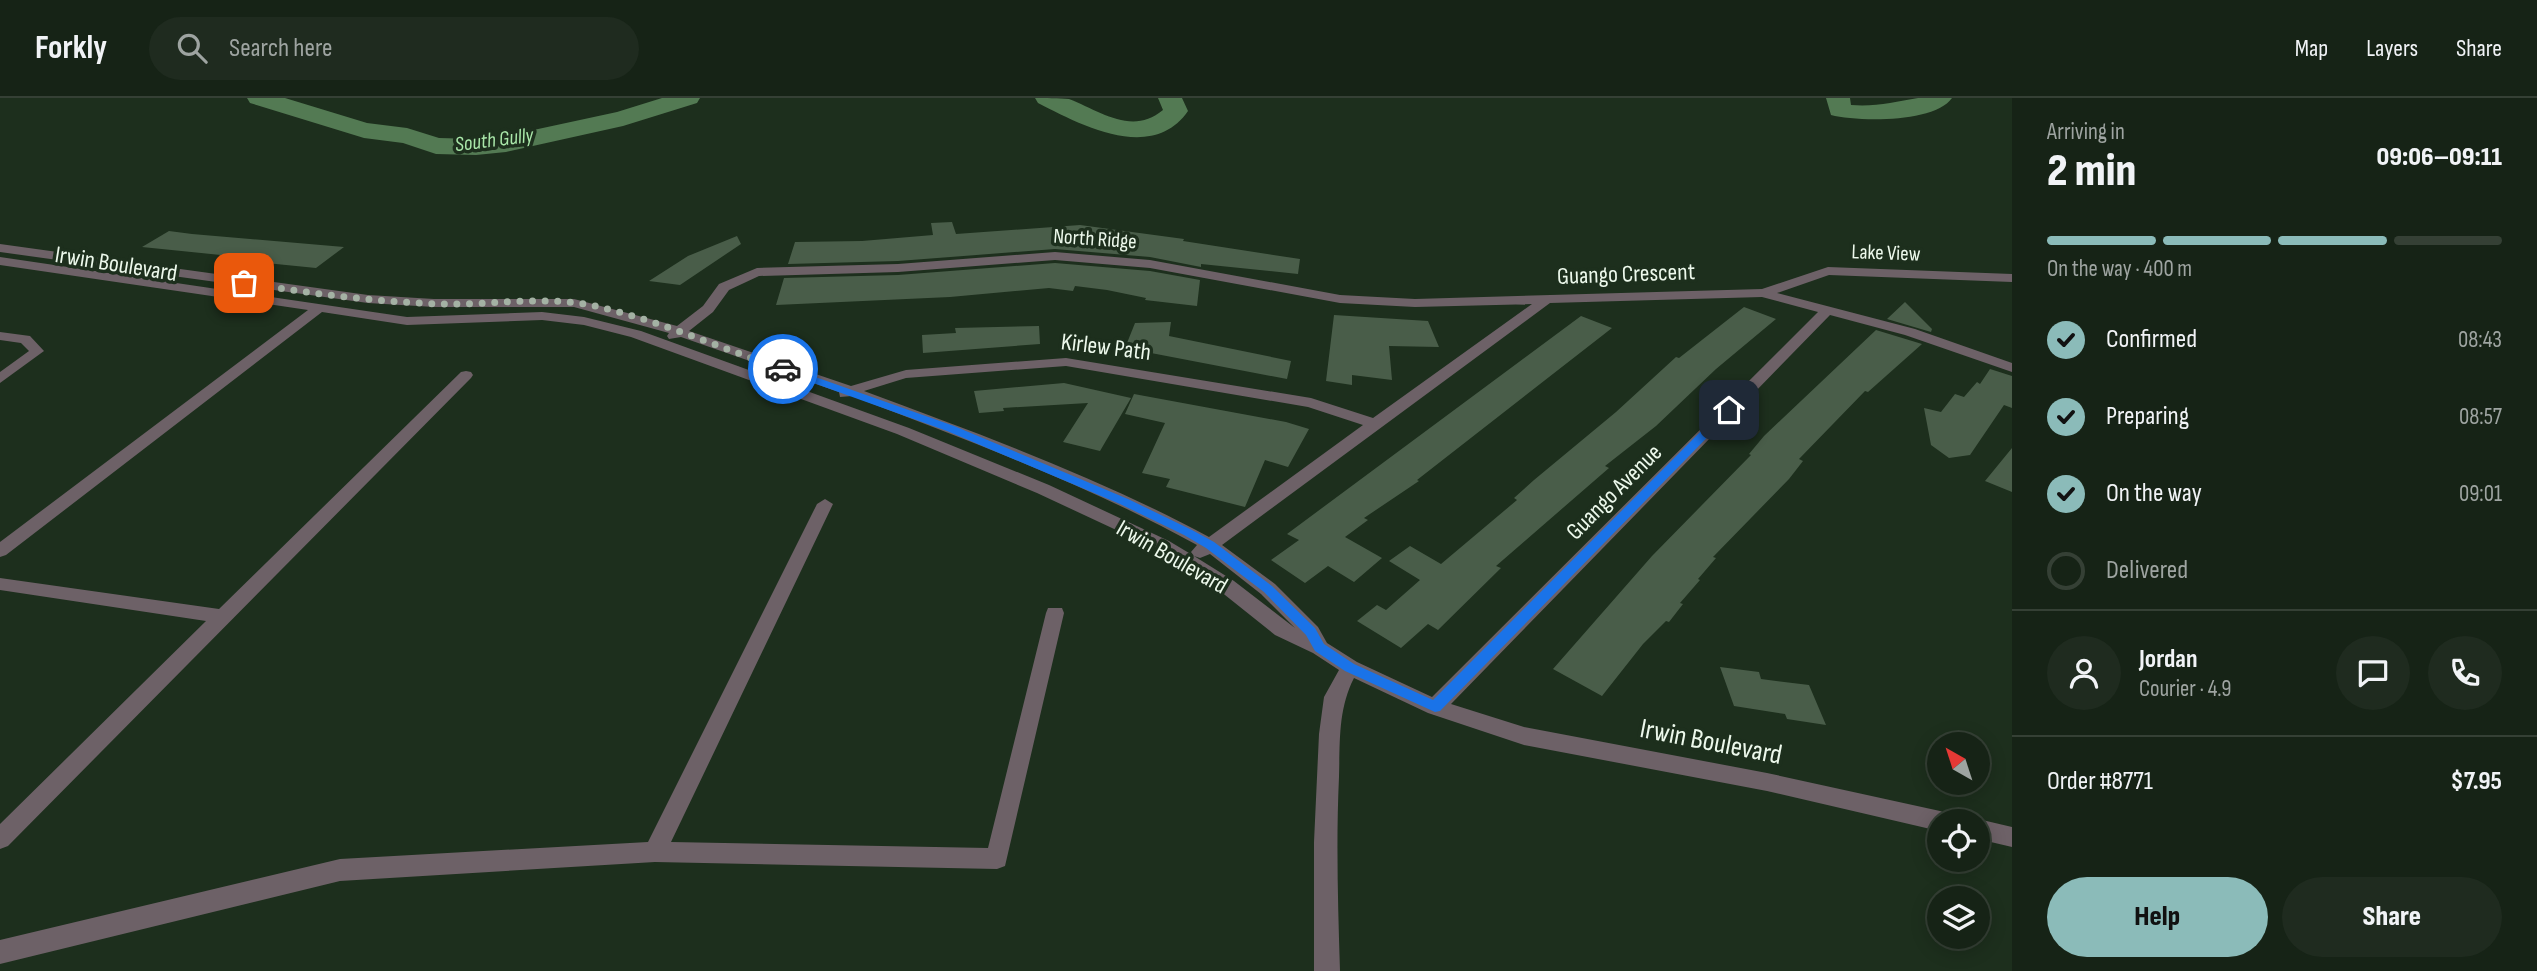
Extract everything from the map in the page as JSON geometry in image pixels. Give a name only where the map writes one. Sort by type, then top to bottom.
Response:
[{"type":"street","name":"Irwin Boulevard","points":[[0,248],[368,299],[433,303],[525,302],[591,305],[680,332],[849,390],[950,428],[1124,502],[1210,545],[1268,589],[1311,632],[1320,648]]},
{"type":"street","name":"North Ridge","points":[[663,344],[708,309],[724,287],[757,272],[898,268],[1055,256],[1150,264],[1295,292],[1368,301],[1415,303],[1548,298]]},
{"type":"street","name":"Irwin Boulevard","points":[[0,261],[141,284],[407,321],[542,316],[584,321],[663,344],[832,405],[903,431],[1043,489],[1188,560],[1227,586],[1282,630],[1320,648],[1350,667],[1435,707],[1524,736],[1767,782],[1927,818]]},
{"type":"street","points":[[141,284],[162,271]]},
{"type":"street","name":"Lake View","points":[[1762,293],[1828,271],[2012,278]]},
{"type":"street","name":"Guango Crescent","points":[[1188,560],[1548,298],[1762,293],[1910,332],[2012,368]]},
{"type":"street","points":[[352,313],[368,299]]},
{"type":"street","points":[[486,318],[495,304]]},
{"type":"street","points":[[0,551],[318,309]]},
{"type":"street","name":"Guango Avenue","points":[[1435,707],[1827,310]]},
{"type":"street","points":[[0,336],[25,340],[37,351],[0,379]]},
{"type":"street","name":"Kirlew Path","points":[[832,405],[849,390],[906,374],[1045,362],[1077,363],[1311,403],[1377,425]]},
{"type":"street","points":[[0,839],[467,374]]},
{"type":"street","points":[[655,852],[825,504]]},
{"type":"street","points":[[0,584],[223,617]]},
{"type":"street","points":[[0,953],[340,870],[655,852],[997,859],[1055,613]]},
{"type":"street","points":[[1327,971],[1325,842],[1330,734],[1334,697],[1350,667]]},
{"type":"street","points":[[1990,832],[2012,837]]},
{"type":"building","points":[[952,222],[956,234],[1080,225],[1300,259],[1298,274],[1201,264],[1201,267],[1150,257],[1055,249],[898,261],[788,264],[795,242],[862,241],[933,235],[931,223]]},
{"type":"building","points":[[169,231],[344,247],[316,268],[266,263],[270,260],[142,247]]},
{"type":"building","points":[[737,236],[741,244],[680,285],[649,281],[688,256]]},
{"type":"building","points":[[1055,263],[1150,271],[1200,280],[1197,306],[1145,300],[1146,298],[1107,290],[1075,286],[1073,291],[1049,288],[950,297],[776,305],[784,278],[898,275]]},
{"type":"building","points":[[1905,302],[1932,329],[1931,332],[1887,319]]},
{"type":"building","points":[[1744,307],[1776,319],[1716,369],[1656,426],[1605,466],[1609,468],[1496,566],[1501,568],[1438,630],[1428,624],[1401,648],[1357,621],[1377,605],[1386,610],[1420,580],[1389,561],[1410,546],[1441,564],[1517,500],[1514,498],[1676,357],[1679,358]]},
{"type":"building","points":[[1334,315],[1428,321],[1439,347],[1389,346],[1392,380],[1352,375],[1352,385],[1326,381]]},
{"type":"building","points":[[1581,316],[1612,328],[1417,480],[1419,481],[1364,518],[1368,520],[1345,537],[1382,558],[1354,582],[1328,566],[1305,583],[1271,560],[1299,540],[1287,534]]},
{"type":"building","points":[[1171,322],[1169,336],[1291,361],[1287,379],[1125,348],[1135,323]]},
{"type":"building","points":[[1039,326],[1040,344],[923,353],[922,335],[956,333],[955,328]]},
{"type":"building","points":[[1876,330],[1922,344],[1868,392],[1865,391],[1799,459],[1803,461],[1789,479],[1713,557],[1716,558],[1680,603],[1683,604],[1669,622],[1666,621],[1643,644],[1602,696],[1553,669],[1652,556],[1751,455],[1749,454],[1764,436]]},
{"type":"building","points":[[1990,369],[2012,376],[2012,408],[2004,405],[1970,455],[1949,458],[1931,445],[1924,408],[1941,412],[1955,394],[1964,397],[1977,382],[1980,384]]},
{"type":"building","points":[[1064,383],[1131,398],[1100,451],[1063,442],[1088,403],[1003,408],[1004,411],[979,413],[974,391]]},
{"type":"building","points":[[1134,394],[1286,422],[1309,429],[1288,467],[1265,460],[1245,507],[1166,487],[1170,479],[1142,473],[1165,423],[1125,414]]},
{"type":"building","points":[[2012,448],[2012,492],[1985,481]]},
{"type":"building","points":[[1720,667],[1759,672],[1761,679],[1809,685],[1826,725],[1787,719],[1785,714],[1734,706]]},
{"type":"waterway","name":"South Gully","points":[[259,98],[364,130],[407,136],[436,146],[476,147],[506,144],[623,118],[688,98]]},
{"type":"waterway","name":"South Gully","points":[[1047,98],[1096,121],[1131,130],[1148,129],[1163,123],[1176,111],[1170,98]]},
{"type":"waterway","name":"South Gully","points":[[1838,98],[1840,110],[1863,114],[1905,109],[1940,98]]},
{"type":"way so far","points":[[244,283],[400,302],[591,305],[648,321],[783,369]]},
{"type":"route","points":[[783,369],[849,390],[950,428],[1124,502],[1188,533],[1210,545],[1268,589],[1311,632],[1320,648],[1350,667],[1435,707],[1729,410]]}]
